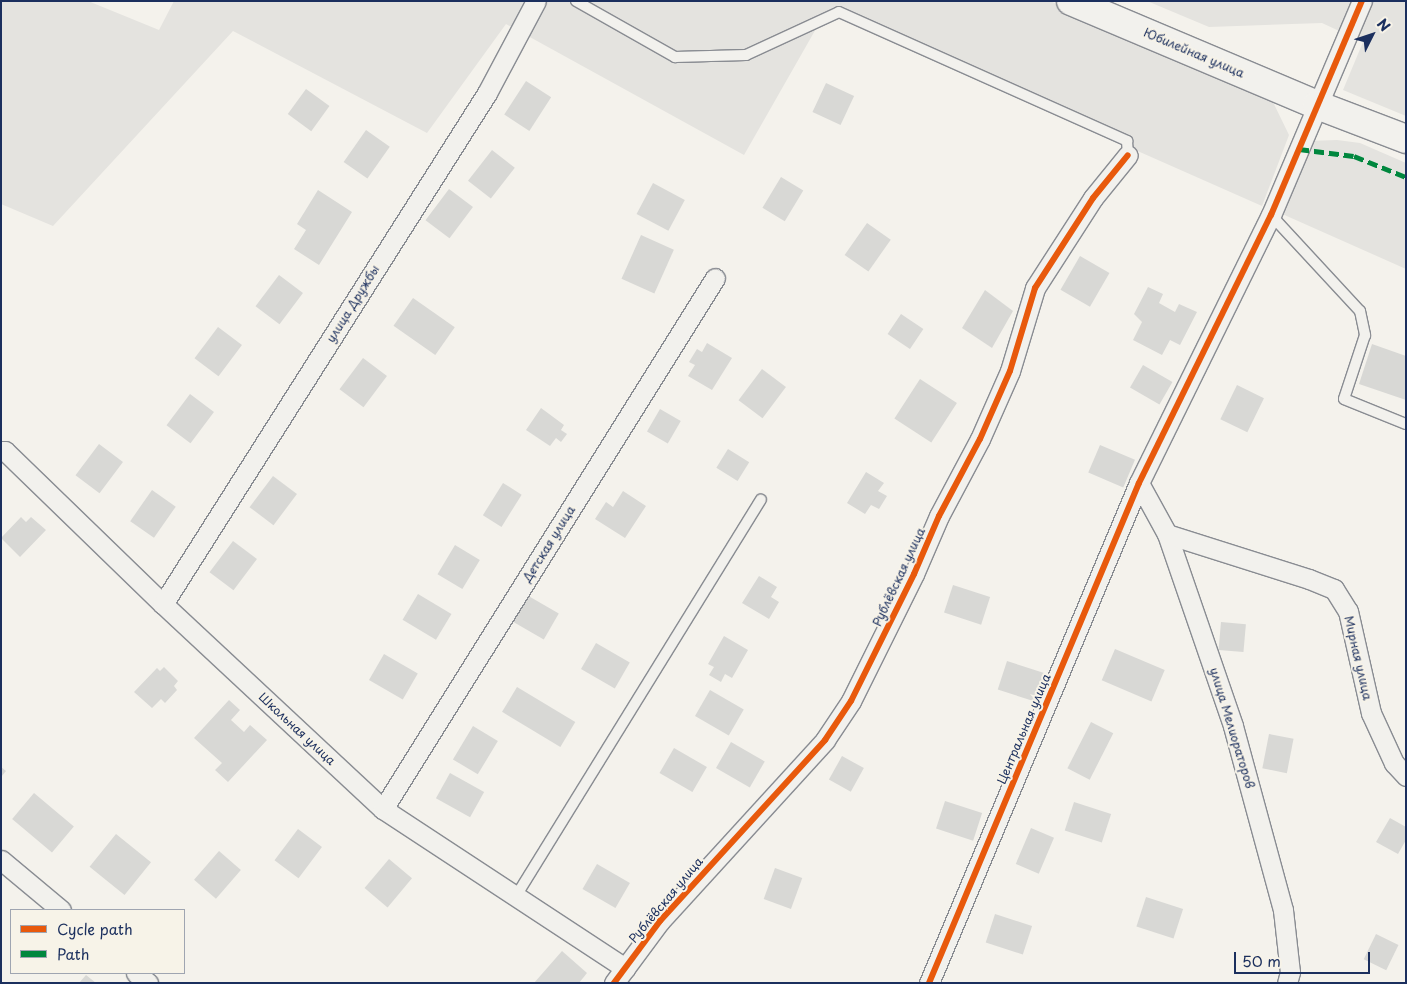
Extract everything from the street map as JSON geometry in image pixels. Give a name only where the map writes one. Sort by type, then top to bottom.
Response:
[{"type":"highway","name":"Юбилейная улица","points":[[1071,1],[1317,105],[1406,139]]},
{"type":"street","name":"улица Дружбы","points":[[163,604],[486,93],[536,1]]},
{"type":"street","name":"Центральная улица","points":[[929,983],[1139,484],[1271,216],[1362,1]]},
{"type":"street","name":"Рублёвская улица","points":[[614,983],[660,921],[825,740],[851,701],[914,574],[939,516],[980,439],[1010,371],[1035,288],[1094,198],[1128,155]]},
{"type":"street","name":"Детская улица","points":[[383,809],[716,278]]},
{"type":"street","name":"Школьная улица","points":[[1,451],[5,451],[163,604],[383,809],[625,968]]},
{"type":"street","name":"улица Мелиораторов","points":[[1139,484],[1167,534],[1233,726],[1281,900],[1290,972],[1287,983]]},
{"type":"street","name":"Мирная улица","points":[[1167,534],[1309,579],[1334,589],[1348,611],[1371,713],[1394,763],[1406,776]]},
{"type":"street","points":[[1,860],[60,909]]},
{"type":"street","points":[[137,974],[148,983]]},
{"type":"lane","points":[[576,1],[675,57],[746,55],[838,12],[1127,140],[1128,155]]},
{"type":"lane","points":[[1271,216],[1360,311],[1365,335],[1344,399],[1406,424]]},
{"type":"lane","points":[[516,896],[761,500]]},
{"type":"shaded area","points":[[1,1],[88,1],[159,30],[174,1],[1050,1],[1272,100],[1289,135],[1262,206],[825,13],[744,155],[506,24],[427,133],[233,31],[53,226],[1,204]]},
{"type":"shaded area","points":[[1147,1],[1406,1],[1406,116],[1343,90],[1363,42],[1322,23],[1209,27]]},
{"type":"shaded area","points":[[1337,140],[1360,143],[1406,163],[1406,269],[1280,213],[1308,141]]},
{"type":"building","points":[[526,81],[551,97],[529,131],[504,115]]},
{"type":"building","points":[[826,83],[854,96],[841,125],[812,112]]},
{"type":"building","points":[[306,89],[329,106],[311,131],[288,114]]},
{"type":"building","points":[[366,130],[390,147],[367,179],[344,162]]},
{"type":"building","points":[[492,150],[515,168],[491,199],[468,181]]},
{"type":"building","points":[[781,177],[803,190],[785,221],[762,208]]},
{"type":"building","points":[[653,183],[685,200],[668,231],[637,214]]},
{"type":"building","points":[[449,189],[473,207],[449,238],[426,220]]},
{"type":"building","points":[[318,190],[352,212],[319,265],[294,249],[306,230],[297,224]]},
{"type":"building","points":[[867,223],[891,240],[868,272],[845,255]]},
{"type":"building","points":[[641,235],[674,250],[654,293],[621,279]]},
{"type":"building","points":[[1080,256],[1109,273],[1090,307],[1060,290]]},
{"type":"building","points":[[279,275],[303,293],[279,324],[256,306]]},
{"type":"building","points":[[1148,287],[1163,294],[1159,303],[1175,312],[1179,304],[1197,312],[1180,345],[1170,340],[1162,355],[1133,340],[1142,322],[1134,314]]},
{"type":"building","points":[[985,290],[1013,311],[992,348],[962,328]]},
{"type":"building","points":[[413,298],[455,327],[435,355],[393,326]]},
{"type":"building","points":[[901,314],[923,329],[910,349],[888,334]]},
{"type":"building","points":[[218,327],[242,345],[218,376],[195,358]]},
{"type":"building","points":[[707,343],[732,358],[712,390],[688,376],[695,365],[689,362],[697,349],[702,352]]},
{"type":"building","points":[[1372,344],[1406,356],[1406,400],[1359,384]]},
{"type":"building","points":[[363,358],[387,376],[363,407],[340,389]]},
{"type":"building","points":[[1143,365],[1172,382],[1159,405],[1130,388]]},
{"type":"building","points":[[762,369],[786,387],[762,418],[739,400]]},
{"type":"building","points":[[920,379],[957,403],[931,442],[894,418]]},
{"type":"building","points":[[1237,385],[1264,398],[1247,432],[1220,419]]},
{"type":"building","points":[[190,394],[214,412],[190,443],[167,425]]},
{"type":"building","points":[[541,408],[564,425],[561,430],[567,434],[561,442],[556,438],[550,446],[526,430]]},
{"type":"building","points":[[660,409],[681,421],[668,444],[647,432]]},
{"type":"building","points":[[99,444],[123,462],[99,493],[76,475]]},
{"type":"building","points":[[1100,445],[1135,460],[1123,487],[1088,473]]},
{"type":"building","points":[[728,449],[749,462],[738,481],[716,468]]},
{"type":"building","points":[[866,472],[884,483],[878,491],[887,496],[879,509],[871,505],[865,514],[847,503]]},
{"type":"building","points":[[273,476],[297,494],[273,525],[250,507]]},
{"type":"building","points":[[503,483],[522,495],[502,527],[483,515]]},
{"type":"building","points":[[152,490],[176,507],[154,538],[130,521]]},
{"type":"building","points":[[623,491],[646,506],[625,538],[595,519],[606,502],[613,507]]},
{"type":"building","points":[[21,517],[26,522],[31,517],[46,530],[20,557],[1,538]]},
{"type":"building","points":[[233,541],[257,559],[233,590],[210,572]]},
{"type":"building","points":[[455,545],[480,560],[462,589],[437,574]]},
{"type":"building","points":[[759,576],[777,587],[771,597],[779,602],[769,619],[742,603]]},
{"type":"building","points":[[953,585],[990,597],[981,625],[944,613]]},
{"type":"building","points":[[418,594],[451,614],[436,640],[403,620]]},
{"type":"building","points":[[525,594],[559,614],[544,639],[510,620]]},
{"type":"building","points":[[1221,622],[1246,624],[1243,652],[1219,650]]},
{"type":"building","points":[[724,636],[748,650],[732,678],[725,674],[721,682],[709,675],[714,667],[708,664]]},
{"type":"building","points":[[596,643],[630,662],[615,688],[581,669]]},
{"type":"building","points":[[1115,649],[1165,670],[1151,701],[1102,680]]},
{"type":"building","points":[[384,654],[418,674],[403,699],[369,680]]},
{"type":"building","points":[[1007,661],[1044,673],[1035,702],[998,690]]},
{"type":"building","points":[[164,667],[178,681],[174,686],[177,690],[165,703],[161,699],[152,708],[134,692],[157,668],[160,671]]},
{"type":"building","points":[[517,687],[575,722],[560,747],[502,712]]},
{"type":"building","points":[[710,690],[744,710],[729,735],[695,716]]},
{"type":"building","points":[[229,700],[240,710],[231,720],[244,732],[250,725],[267,740],[228,782],[215,770],[222,763],[194,738]]},
{"type":"building","points":[[1091,722],[1113,733],[1090,780],[1067,768]]},
{"type":"building","points":[[473,726],[498,741],[478,774],[453,759]]},
{"type":"building","points":[[1269,734],[1294,739],[1287,773],[1262,768]]},
{"type":"building","points":[[731,742],[765,762],[750,787],[716,768]]},
{"type":"building","points":[[674,748],[707,767],[692,792],[660,773]]},
{"type":"building","points":[[842,756],[864,768],[851,792],[829,780]]},
{"type":"building","points":[[1,767],[6,771],[1,777]]},
{"type":"building","points":[[450,773],[484,792],[470,817],[436,798]]},
{"type":"building","points":[[34,793],[74,826],[52,852],[12,819]]},
{"type":"building","points":[[945,801],[982,813],[973,841],[936,829]]},
{"type":"building","points":[[1074,802],[1111,814],[1102,843],[1065,831]]},
{"type":"building","points":[[1390,818],[1406,827],[1406,840],[1398,854],[1376,842]]},
{"type":"building","points":[[1031,828],[1054,838],[1039,874],[1016,864]]},
{"type":"building","points":[[298,829],[322,847],[298,878],[275,860]]},
{"type":"building","points":[[116,834],[151,862],[125,895],[90,867]]},
{"type":"building","points":[[219,851],[241,870],[216,899],[194,880]]},
{"type":"building","points":[[389,859],[412,878],[388,907],[365,888]]},
{"type":"building","points":[[597,864],[630,883],[615,908],[582,889]]},
{"type":"building","points":[[775,868],[802,878],[791,909],[764,899]]},
{"type":"building","points":[[1146,897],[1183,909],[1174,939],[1136,926]]},
{"type":"building","points":[[995,914],[1032,926],[1023,955],[986,943]]},
{"type":"building","points":[[1376,934],[1398,945],[1386,970],[1364,959]]},
{"type":"building","points":[[562,951],[587,973],[579,983],[534,983]]},
{"type":"building","points":[[86,975],[96,983],[79,983]]},
{"type":"marked path","points":[[1299,149],[1354,156],[1406,177]]},
{"type":"cycle path","points":[[929,983],[1139,483],[1271,215],[1362,1]]},
{"type":"cycle path","points":[[614,983],[660,921],[825,740],[851,701],[914,574],[939,516],[980,439],[1010,371],[1035,288],[1093,198],[1128,155]]}]
